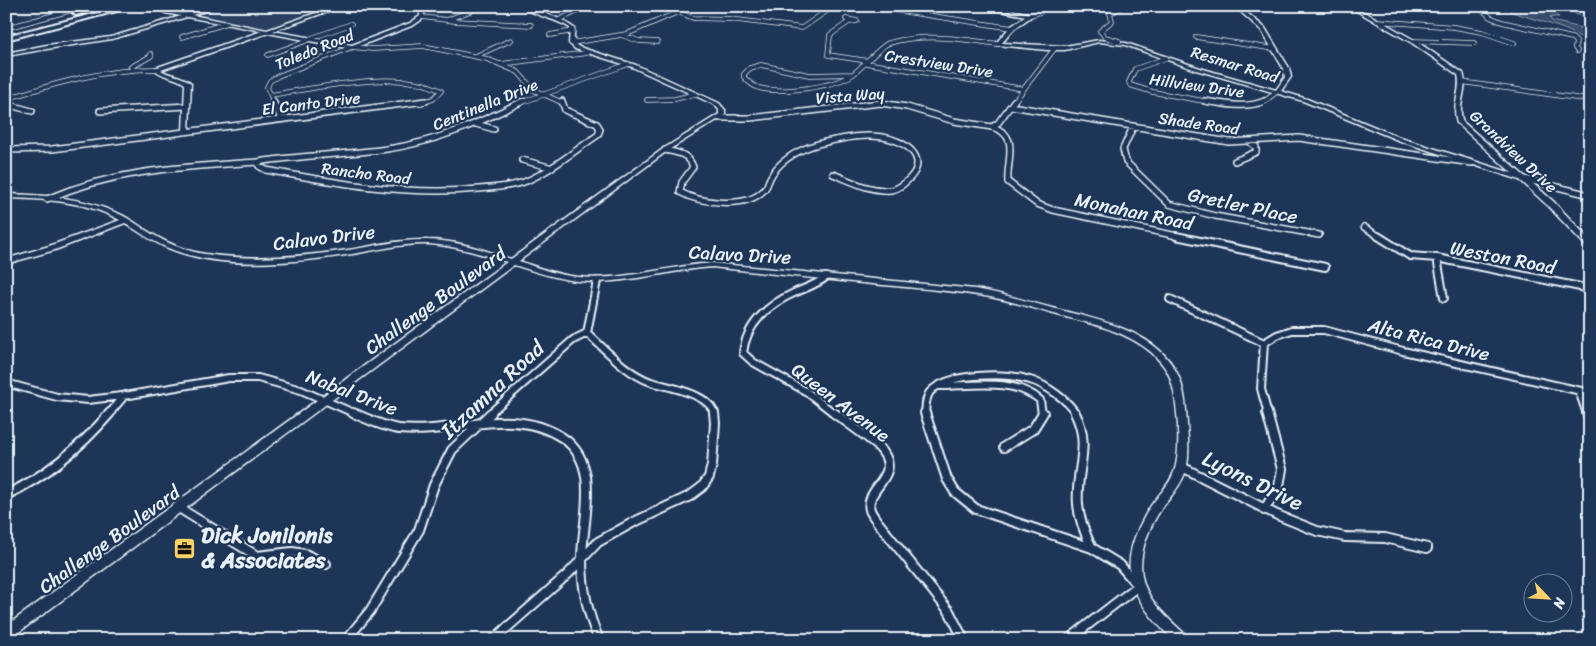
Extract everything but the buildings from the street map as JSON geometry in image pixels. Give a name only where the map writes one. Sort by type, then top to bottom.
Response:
[{"type":"highway","points":[[8,30],[102,6]]},
{"type":"highway","points":[[6,38],[123,6]]},
{"type":"highway","points":[[6,38],[133,6]]},
{"type":"street","points":[[8,30],[87,6]]},
{"type":"street","points":[[162,6],[160,8],[163,11],[352,47],[373,49],[423,46],[476,56],[501,64],[523,76],[530,88],[542,94]]},
{"type":"street","points":[[6,55],[112,38],[219,6]]},
{"type":"street","points":[[6,99],[107,71],[130,68],[157,68],[341,6]]},
{"type":"street","points":[[426,6],[422,9],[422,17],[530,25]]},
{"type":"street","points":[[523,6],[536,14],[559,20],[572,28],[571,42]]},
{"type":"street","points":[[559,20],[588,6]]},
{"type":"street","points":[[571,42],[621,35],[678,12],[682,6]]},
{"type":"street","points":[[678,12],[693,18],[729,19],[802,28],[828,10],[844,6]]},
{"type":"street","points":[[867,6],[1012,28]]},
{"type":"street","points":[[982,6],[1030,15]]},
{"type":"street","points":[[998,44],[1012,28],[1030,15],[1040,12],[1045,6]]},
{"type":"street","points":[[1116,42],[1119,41],[1105,37],[1100,31],[1113,20],[1110,13],[1119,9],[1118,6]]},
{"type":"street","points":[[1176,6],[1181,8]]},
{"type":"street","points":[[1236,6],[1263,29],[1286,68],[1288,76],[1284,86],[1278,92]]},
{"type":"street","points":[[1350,6],[1412,41],[1457,70],[1461,74],[1462,82],[1590,100]]},
{"type":"street","points":[[1480,6],[1490,17],[1502,22],[1572,38],[1576,42],[1575,48],[1577,51]]},
{"type":"street","points":[[1579,6],[1578,12],[1583,14],[1590,24]]},
{"type":"street","points":[[1583,14],[1590,9]]},
{"type":"street","points":[[447,20],[473,10]]},
{"type":"street","name":"Toledo Road","points":[[281,119],[267,87],[275,78],[412,24],[422,17]]},
{"type":"street","points":[[1377,21],[1454,26],[1489,34],[1514,43]]},
{"type":"street","points":[[848,22],[831,34],[828,55],[867,62]]},
{"type":"street","points":[[182,37],[227,23]]},
{"type":"street","points":[[268,55],[350,24]]},
{"type":"street","points":[[550,35],[573,31]]},
{"type":"street","points":[[621,35],[639,41],[657,42]]},
{"type":"street","points":[[1196,37],[1275,49]]},
{"type":"street","name":"Resmar Road","points":[[867,62],[875,56],[881,46],[898,41],[930,38],[1055,48],[1065,48],[1092,42],[1116,42],[1292,95],[1402,140],[1472,163],[1590,195]]},
{"type":"street","points":[[476,56],[511,40]]},
{"type":"street","points":[[1412,41],[1474,43]]},
{"type":"street","points":[[571,42],[577,48],[588,53],[628,64],[719,106],[722,112],[719,118]]},
{"type":"street","points":[[992,127],[998,123],[1055,48]]},
{"type":"street","points":[[501,64],[522,60],[561,58],[588,53]]},
{"type":"street","points":[[130,68],[151,56],[151,54]]},
{"type":"street","name":"Hillview Drive","points":[[1166,58],[1136,68],[1129,82],[1130,85],[1147,91],[1241,106],[1258,104],[1278,92]]},
{"type":"street","name":"Crestview Drive","points":[[853,74],[808,75],[761,65],[750,68],[744,74],[744,77],[758,88],[779,90],[837,82],[853,74],[867,62],[1024,89]]},
{"type":"street","name":"Centinella Drive","points":[[258,162],[281,158],[397,147],[444,137],[476,124],[522,101],[584,81],[628,64]]},
{"type":"street","points":[[157,68],[163,74],[182,78],[188,82],[186,131]]},
{"type":"street","name":"El Canto Drive","points":[[6,150],[52,149],[281,119],[422,103],[436,98],[441,91],[435,85],[426,82],[394,80],[271,95]]},
{"type":"street","name":"Grandview Drive","points":[[1462,82],[1457,115],[1460,123],[1553,206],[1590,245]]},
{"type":"street","points":[[1284,86],[1292,95]]},
{"type":"street","name":"Rancho Road","points":[[258,162],[259,166],[266,170],[348,185],[443,192],[506,186],[526,181],[598,135],[600,129],[597,124],[564,110],[562,101],[542,94]]},
{"type":"street","points":[[647,100],[675,99],[695,94]]},
{"type":"street","name":"Vista Way","points":[[719,118],[750,118],[881,103],[907,107],[953,120],[992,127]]},
{"type":"street","points":[[6,104],[32,111]]},
{"type":"street","points":[[100,111],[187,106]]},
{"type":"street","name":"Shade Road","points":[[1011,106],[1229,142],[1250,143],[1285,138],[1308,138],[1320,142],[1333,142],[1472,163]]},
{"type":"street","name":"Challenge Boulevard","points":[[6,634],[326,401],[665,150],[690,133],[719,118]]},
{"type":"street","points":[[476,124],[494,128]]},
{"type":"street","name":"Monahan Road","points":[[992,127],[1002,129],[1011,148],[1008,182],[1037,204],[1052,210],[1325,267]]},
{"type":"street","name":"Gretler Place","points":[[1133,127],[1123,149],[1126,162],[1169,204],[1215,216],[1319,235]]},
{"type":"street","points":[[665,150],[683,154],[692,161],[693,167],[682,181],[679,188],[680,192],[691,198],[705,201],[732,202],[755,197],[765,190],[772,174],[787,158],[805,148],[835,140],[870,136],[893,140],[910,149],[918,160],[917,170],[909,180],[891,190],[857,183],[833,174]]},
{"type":"street","points":[[1234,161],[1254,153],[1256,147],[1250,143]]},
{"type":"street","points":[[522,160],[549,167]]},
{"type":"street","points":[[47,199],[71,187],[102,178],[258,162]]},
{"type":"street","name":"Calavo Drive","points":[[6,196],[47,199],[98,208],[126,220],[159,242],[185,251],[212,257],[259,260],[294,259],[339,254],[386,245],[425,242],[455,246],[575,279],[598,281],[687,266],[704,266],[990,294],[1104,324],[1134,337],[1158,354],[1173,373],[1182,409],[1182,467],[1176,481],[1154,511],[1140,541],[1136,567],[1138,586]]},
{"type":"street","points":[[6,262],[52,248],[126,220]]},
{"type":"street","name":"Weston Road","points":[[1364,227],[1410,256],[1437,258],[1590,289]]},
{"type":"street","points":[[1437,258],[1444,298]]},
{"type":"street","name":"Queen Avenue","points":[[826,277],[790,294],[765,312],[745,336],[743,353],[752,362],[807,392],[882,450],[888,463],[888,473],[870,498],[870,509],[876,520],[948,611],[964,640]]},
{"type":"street","points":[[494,640],[582,560],[592,547],[611,534],[690,496],[702,487],[709,477],[712,465],[715,424],[713,410],[704,400],[632,373],[587,333],[598,281]]},
{"type":"street","points":[[1170,299],[1264,343],[1262,390],[1282,469],[1279,486],[1264,510]]},
{"type":"street","name":"Alta Rica Drive","points":[[1264,343],[1272,336],[1286,332],[1324,330],[1403,351],[1590,393]]},
{"type":"street","name":"Itzamna Road","points":[[346,640],[370,611],[419,530],[434,485],[452,450],[507,397],[573,340],[587,333]]},
{"type":"street","name":"Nabal Drive","points":[[6,383],[50,396],[76,400],[125,395],[244,377],[265,379],[298,389],[382,425],[400,429],[431,429],[504,419],[538,426],[561,436],[576,451],[585,468],[589,484],[582,560],[589,614],[599,640]]},
{"type":"street","points":[[1092,548],[1084,531],[1078,505],[1084,442],[1082,426],[1074,410],[1049,388],[1031,380],[1013,377],[966,377],[949,380],[937,386],[926,399],[925,414],[947,479],[955,492],[976,509],[1092,548],[1120,565],[1138,586],[1165,624],[1182,640]]},
{"type":"street","points":[[937,386],[993,384],[1021,389],[1035,396],[1042,406],[1042,416],[1024,438],[1004,447]]},
{"type":"street","points":[[1579,391],[1590,420]]},
{"type":"street","points":[[6,495],[38,480],[68,459],[125,395]]},
{"type":"street","name":"Lyons Drive","points":[[1182,467],[1264,510],[1288,520],[1338,536],[1386,538],[1426,548]]},
{"type":"street","points":[[179,508],[257,556],[292,552],[305,554],[326,564]]},
{"type":"street","points":[[1068,640],[1138,586]]},
{"type":"shaded area","points":[[15,6],[79,6],[41,19],[17,14],[22,12],[6,10]]},
{"type":"shaded area","points":[[224,6],[332,6],[262,28],[196,15]]},
{"type":"shaded area","points":[[1511,6],[1543,8],[1559,17],[1550,18],[1552,21],[1590,30],[1590,51],[1586,46],[1588,44],[1575,34],[1510,11]]},
{"type":"place","name":"Dick Jonilonis & Associates","points":[[185,548]]}]
